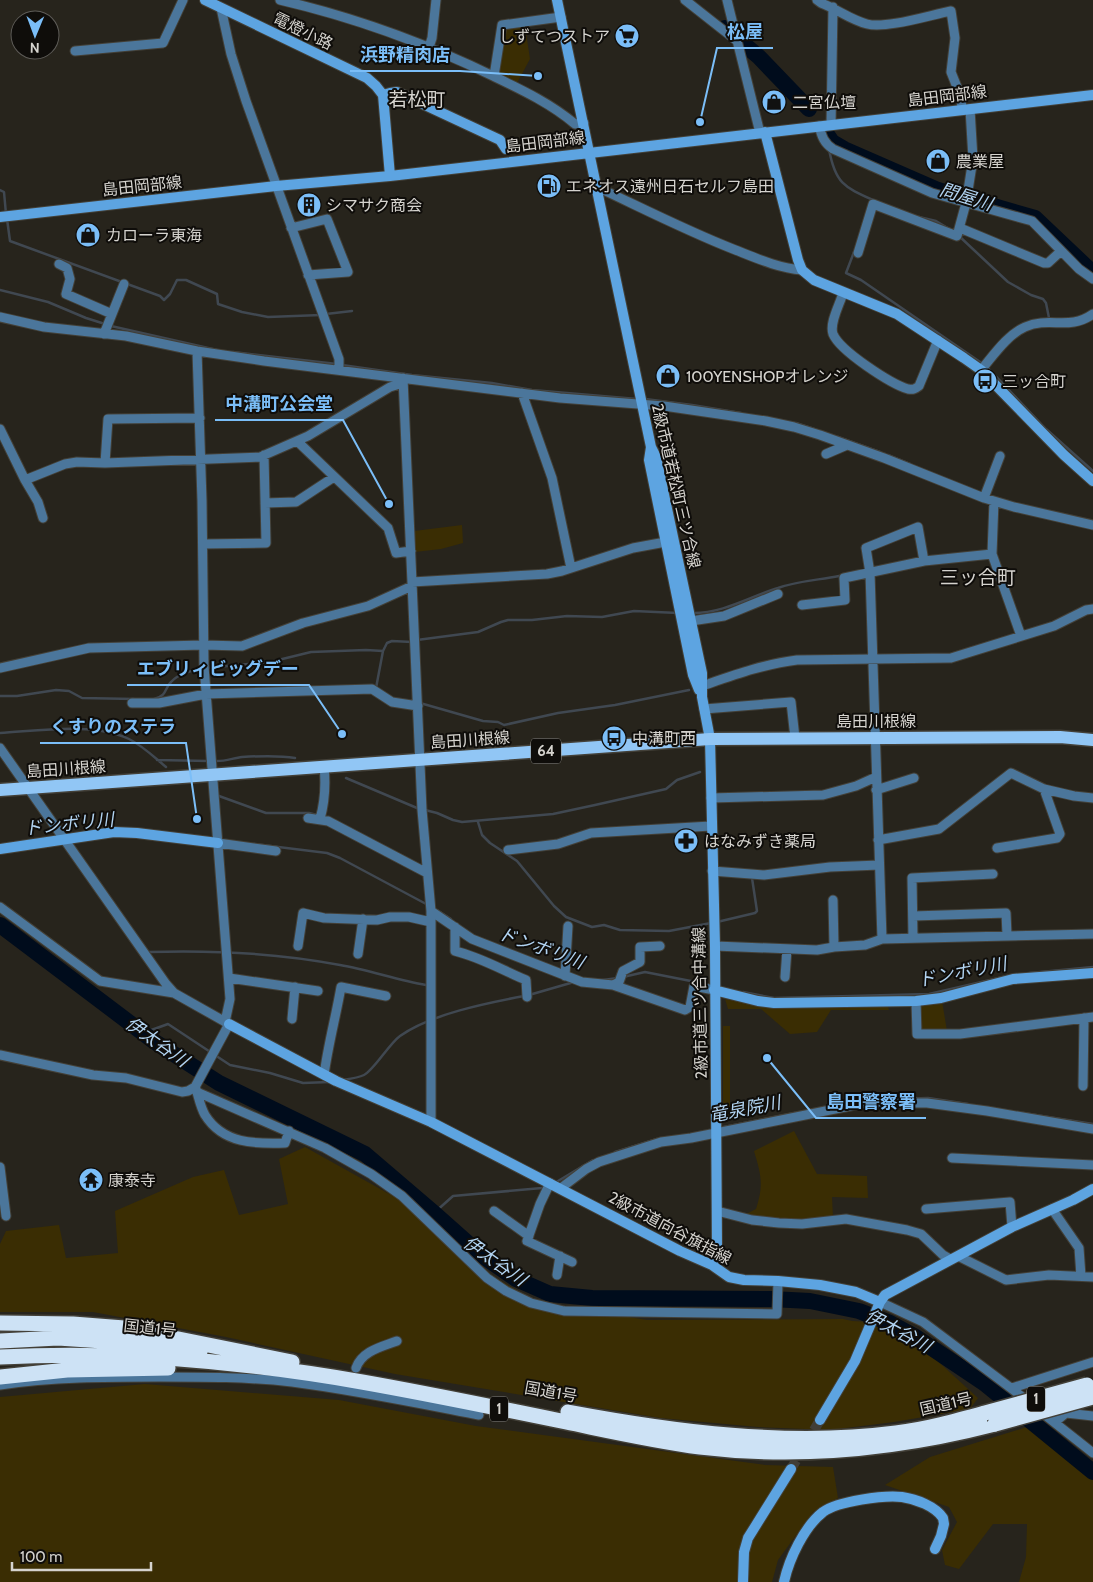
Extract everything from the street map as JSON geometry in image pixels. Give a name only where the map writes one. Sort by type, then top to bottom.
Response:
[{"type":"highway","points":[[0,1323],[73,1324],[124,1328],[320,1368]]},
{"type":"highway","name":"国道1号","points":[[0,1341],[58,1338],[133,1343],[320,1368],[634,1424],[703,1432],[786,1438],[839,1437],[896,1433],[990,1418]]},
{"type":"highway","name":"国道1号","points":[[0,1357],[59,1355],[124,1356],[210,1361],[360,1382],[634,1437],[701,1447],[762,1452],[823,1452],[915,1442],[1091,1388]]},
{"type":"highway","points":[[0,1377],[67,1370],[264,1368]]},
{"type":"main road","name":"島田川根線","points":[[0,790],[211,765],[324,766],[710,739],[1060,737],[1093,740]]},
{"type":"street","points":[[75,51],[163,44],[183,0]]},
{"type":"street","name":"電燈小路","points":[[204,0],[366,78],[383,95]]},
{"type":"street","points":[[280,0],[306,6],[428,47],[541,99],[559,110],[575,124],[584,123]]},
{"type":"street","points":[[428,47],[432,38],[436,0]]},
{"type":"street","name":"2級市道若松町三ツ合線","points":[[557,0],[651,447],[656,457],[670,542],[691,621],[702,673],[702,697],[710,739]]},
{"type":"street","points":[[685,0],[737,42]]},
{"type":"street","points":[[727,0],[762,133],[802,270],[814,280],[897,314],[980,370],[1064,455],[1093,481]]},
{"type":"street","points":[[817,0],[866,24],[874,25],[951,11],[956,38],[951,72],[966,109],[974,160],[958,236],[874,204],[858,253]]},
{"type":"street","points":[[831,125],[833,7]]},
{"type":"street","points":[[221,8],[230,54],[339,359],[339,369]]},
{"type":"street","points":[[494,76],[502,25],[561,17]]},
{"type":"street","points":[[390,176],[383,95],[390,92],[397,92],[500,140],[506,149]]},
{"type":"street","name":"島田岡部線","points":[[0,217],[276,186],[390,176],[1093,95]]},
{"type":"street","points":[[819,126],[826,145],[833,149],[932,193],[1032,221],[1080,269],[1093,279]]},
{"type":"street","points":[[597,187],[718,243],[773,264],[802,270]]},
{"type":"street","points":[[291,228],[327,219],[348,272],[308,275]]},
{"type":"street","points":[[960,228],[1048,263],[1062,251]]},
{"type":"street","points":[[59,264],[67,268],[70,279],[66,294],[112,314]]},
{"type":"street","points":[[104,334],[124,284]]},
{"type":"street","points":[[844,293],[832,326],[833,333],[839,344],[885,378],[909,390],[914,390],[919,386],[938,340]]},
{"type":"street","points":[[980,370],[1009,338],[1025,327],[1053,322],[1077,323],[1093,314]]},
{"type":"street","points":[[0,317],[44,327],[126,336],[198,351],[280,363],[339,369],[403,381],[589,401],[664,406],[766,421],[794,427],[847,445],[984,498],[1014,507],[1093,525]]},
{"type":"street","points":[[198,351],[203,544],[203,646],[230,1007],[227,1023],[196,1088],[198,1100],[204,1114],[212,1125],[239,1140],[257,1144],[285,1143],[289,1131]]},
{"type":"street","points":[[25,480],[65,464],[77,462],[201,460],[251,458],[264,455],[308,436],[403,381]]},
{"type":"street","points":[[403,381],[422,810],[431,911],[430,1122]]},
{"type":"street","points":[[522,393],[552,478],[571,568]]},
{"type":"street","points":[[105,463],[108,419],[200,418]]},
{"type":"street","points":[[0,429],[38,502],[43,518]]},
{"type":"street","points":[[297,441],[388,528],[396,553],[411,551]]},
{"type":"street","points":[[826,454],[847,445]]},
{"type":"street","points":[[203,544],[266,543],[264,455]]},
{"type":"street","points":[[984,498],[1000,456]]},
{"type":"street","points":[[265,502],[296,502],[334,476]]},
{"type":"street","points":[[994,501],[992,554],[1021,636]]},
{"type":"street","points":[[882,940],[870,573],[866,548],[918,527],[924,561]]},
{"type":"street","points":[[0,668],[88,648],[242,646],[303,623],[368,606],[412,584],[547,574],[633,548],[670,542],[693,675],[702,697]]},
{"type":"street","points":[[802,605],[844,600],[844,578],[924,561],[992,554]]},
{"type":"street","points":[[691,621],[724,616],[778,594]]},
{"type":"street","points":[[702,686],[750,669],[797,660],[951,658],[1054,626],[1086,610],[1093,609]]},
{"type":"street","points":[[132,703],[159,703],[206,694],[372,689],[392,702],[418,706]]},
{"type":"street","points":[[704,709],[791,702],[795,738]]},
{"type":"street","name":"2級市道三ツ合中溝線","points":[[710,739],[715,946],[717,1211],[717,1249],[712,1265]]},
{"type":"street","points":[[0,748],[166,984],[174,993],[227,1023]]},
{"type":"street","points":[[320,819],[324,805],[324,766]]},
{"type":"street","points":[[878,840],[939,829],[1011,773],[1044,788],[1074,796],[1093,798]]},
{"type":"street","points":[[711,798],[823,795],[856,786],[876,777]]},
{"type":"street","points":[[876,790],[914,778]]},
{"type":"street","points":[[997,848],[1057,838],[1060,834],[1044,788]]},
{"type":"street","points":[[308,818],[328,821],[428,873]]},
{"type":"street","points":[[508,850],[558,844],[591,833],[711,826]]},
{"type":"street","points":[[0,849],[114,832],[137,833],[276,851]]},
{"type":"street","points":[[712,872],[764,874],[830,867],[879,865]]},
{"type":"street","points":[[913,938],[912,878],[993,874]]},
{"type":"street","points":[[833,900],[834,946]]},
{"type":"street","points":[[0,907],[100,981],[174,993]]},
{"type":"street","points":[[431,911],[472,939],[565,976],[582,982],[613,985],[685,1010],[690,1007],[694,986],[774,1003],[916,1001],[941,998],[1014,979],[1093,972]]},
{"type":"street","points":[[298,946],[303,913],[324,918],[409,918],[431,922]]},
{"type":"street","points":[[913,916],[1006,913],[1007,935]]},
{"type":"street","points":[[358,954],[363,919]]},
{"type":"street","points":[[565,976],[568,926]]},
{"type":"street","points":[[454,927],[455,951],[476,956],[492,966],[526,980],[527,997]]},
{"type":"street","points":[[715,946],[817,950],[834,946],[865,945],[882,940],[913,938],[1093,934]]},
{"type":"street","points":[[613,985],[619,982],[623,971],[640,962],[640,948],[660,946]]},
{"type":"street","points":[[785,977],[787,949]]},
{"type":"street","points":[[229,978],[318,991]]},
{"type":"street","points":[[324,1075],[341,987],[386,996]]},
{"type":"street","points":[[292,1019],[295,988]]},
{"type":"street","points":[[916,1001],[916,1034],[960,1034],[1088,1018],[1083,1086]]},
{"type":"street","name":"2級市道向谷旗指線","points":[[227,1023],[324,1075],[430,1122],[561,1188],[680,1251],[712,1265],[729,1277],[778,1283],[820,1285],[856,1292],[879,1304]]},
{"type":"street","points":[[0,1055],[93,1075],[126,1078],[172,1091],[182,1092],[196,1088],[289,1131],[325,1148],[371,1174],[402,1196],[487,1278],[506,1291],[531,1303],[564,1311],[777,1314],[778,1283]]},
{"type":"street","points":[[561,1188],[586,1169],[599,1162],[661,1142],[691,1138],[865,1104],[893,1102],[928,1103],[1093,1129]]},
{"type":"street","points":[[952,1158],[1093,1165]]},
{"type":"street","points":[[0,1167],[6,1216]]},
{"type":"street","points":[[550,1183],[540,1204],[527,1241],[572,1262]]},
{"type":"street","points":[[820,1420],[855,1361],[870,1330],[879,1304],[885,1295],[1012,1226],[1093,1189]]},
{"type":"street","points":[[926,1210],[1010,1202],[1012,1226]]},
{"type":"street","points":[[1052,1209],[1079,1248],[1081,1276]]},
{"type":"street","points":[[494,1211],[529,1236]]},
{"type":"street","points":[[717,1211],[752,1220],[780,1223],[802,1224],[846,1219],[907,1230],[921,1234],[943,1255],[1006,1280],[1049,1275],[1093,1277]]},
{"type":"street","points":[[557,1275],[560,1256]]},
{"type":"street","points":[[879,1304],[923,1322],[1012,1388],[1093,1453]]},
{"type":"street","points":[[356,1368],[359,1360],[366,1354],[397,1341]]},
{"type":"street","points":[[1012,1388],[1093,1362]]},
{"type":"street","points":[[0,1385],[37,1380],[79,1378],[232,1377],[354,1390],[479,1416]]},
{"type":"street","points":[[1055,1422],[1066,1413],[1093,1416]]},
{"type":"street","points":[[743,1582],[744,1552],[748,1538],[791,1469]]},
{"type":"street","points":[[784,1582],[792,1555],[814,1521],[824,1511],[838,1505],[901,1497],[912,1499],[934,1509],[943,1518],[944,1524],[935,1549]]},
{"type":"shaded area","points":[[525,26],[530,59],[517,83],[498,72],[504,33],[509,27]]},
{"type":"shaded area","points":[[462,525],[463,543],[441,549],[415,552],[414,531]]},
{"type":"shaded area","points":[[725,999],[759,1006],[888,1007],[889,1010],[831,1010],[817,1032],[790,1034],[761,1009],[728,1009]]},
{"type":"shaded area","points":[[942,1001],[947,1031],[922,1031],[919,1029],[919,1006],[921,1003]]},
{"type":"shaded area","points":[[723,1026],[730,1026],[730,1117],[723,1118]]},
{"type":"shaded area","points":[[794,1131],[817,1174],[867,1176],[868,1198],[832,1197],[833,1217],[808,1221],[742,1216],[756,1209],[760,1193],[760,1173],[754,1151]]},
{"type":"shaded area","points":[[305,1147],[409,1205],[471,1264],[538,1302],[647,1320],[843,1319],[890,1323],[932,1356],[978,1398],[970,1409],[894,1422],[830,1430],[758,1427],[660,1418],[395,1374],[226,1337],[93,1312],[0,1312],[0,1244],[6,1231],[59,1225],[66,1258],[118,1253],[115,1211],[193,1177],[224,1170],[239,1215],[288,1204],[279,1159]]},
{"type":"shaded area","points":[[145,1384],[339,1400],[476,1426],[765,1465],[833,1467],[838,1498],[813,1512],[778,1560],[772,1582],[0,1582],[0,1397]]},
{"type":"shaded area","points":[[1027,1427],[1093,1480],[1093,1582],[1019,1582],[1026,1557],[1027,1524],[993,1524],[959,1569],[945,1565],[942,1550],[957,1522],[949,1507],[885,1485],[930,1457]]},
{"type":"waterway","name":"問屋川","points":[[725,28],[759,57],[809,109]]},
{"type":"waterway","name":"問屋川","points":[[828,136],[832,142],[844,149],[938,190],[1035,218],[1093,273]]},
{"type":"waterway","points":[[829,149],[834,169],[842,182],[873,200],[872,202]]},
{"type":"waterway","points":[[0,190],[4,192],[6,214]]},
{"type":"waterway","points":[[919,217],[936,221],[951,230]]},
{"type":"waterway","points":[[7,219],[10,241],[160,296],[164,300],[170,294],[177,280],[186,280],[217,294],[218,304],[242,312],[268,317],[321,315]]},
{"type":"waterway","points":[[959,236],[1008,282],[1031,295],[1043,299],[1046,303],[1049,318]]},
{"type":"waterway","points":[[854,252],[846,273],[861,280],[983,364]]},
{"type":"waterway","points":[[0,290],[48,302],[105,324]]},
{"type":"waterway","points":[[326,314],[352,311]]},
{"type":"waterway","points":[[111,326],[217,350]]},
{"type":"waterway","points":[[233,352],[337,364]]},
{"type":"waterway","points":[[342,365],[412,375],[492,383],[532,390],[637,399]]},
{"type":"waterway","points":[[987,367],[1046,429],[1093,471]]},
{"type":"waterway","points":[[645,399],[741,413]]},
{"type":"waterway","points":[[796,423],[814,429]]},
{"type":"waterway","points":[[838,437],[880,452]]},
{"type":"waterway","points":[[888,455],[910,464]]},
{"type":"waterway","points":[[693,613],[726,607],[785,586],[839,576]]},
{"type":"waterway","points":[[417,640],[478,632],[508,620],[532,620],[567,616],[602,617],[634,611],[678,613]]},
{"type":"waterway","points":[[207,668],[270,662],[311,652],[383,651],[387,643],[392,641],[412,642]]},
{"type":"waterway","points":[[378,689],[376,688],[383,651]]},
{"type":"waterway","points":[[154,699],[164,694],[177,677],[190,671],[202,669]]},
{"type":"waterway","points":[[0,696],[17,696],[56,690],[69,691],[82,698],[134,699]]},
{"type":"waterway","points":[[420,703],[504,725],[558,713],[615,705],[689,690]]},
{"type":"waterway","points":[[0,733],[83,729],[115,734],[139,745],[166,767]]},
{"type":"waterway","points":[[214,761],[255,756],[295,758]]},
{"type":"waterway","points":[[157,760],[209,761]]},
{"type":"waterway","points":[[346,778],[417,808],[462,822],[553,814],[666,789],[677,780],[700,772]]},
{"type":"waterway","points":[[219,796],[266,813],[309,813],[317,815]]},
{"type":"waterway","points":[[478,822],[482,835],[490,843],[517,861],[554,906],[566,917],[592,927],[604,925],[620,930],[669,931],[711,923]]},
{"type":"waterway","name":"ドンボリ川","points":[[254,844],[327,853],[340,858],[428,905]]},
{"type":"waterway","points":[[717,922],[757,911],[752,878]]},
{"type":"waterway","name":"ドンボリ川","points":[[437,910],[451,919]]},
{"type":"waterway","name":"伊太谷川","points":[[0,925],[155,1042],[219,1083],[365,1154],[480,1254],[516,1279],[550,1294],[592,1298],[771,1299],[810,1301],[859,1311],[890,1323],[914,1336],[984,1383],[1093,1472]]},
{"type":"waterway","points":[[149,952],[197,951],[269,955],[351,967],[426,985]]},
{"type":"waterway","name":"ドンボリ川","points":[[1030,973],[1093,967]]},
{"type":"waterway","name":"ドンボリ川","points":[[623,977],[645,972],[711,985]]},
{"type":"waterway","name":"ドンボリ川","points":[[743,992],[774,998],[929,994],[1012,975]]},
{"type":"waterway","name":"ドンボリ川","points":[[603,980],[618,978]]},
{"type":"waterway","points":[[529,995],[574,982]]},
{"type":"waterway","points":[[342,1080],[364,1075],[400,1036],[427,1021],[460,1010],[524,996]]},
{"type":"waterway","points":[[143,1033],[168,1024],[230,1065],[270,1073],[303,1083],[329,1082]]},
{"type":"waterway","name":"竜泉院川","points":[[897,1099],[928,1098],[968,1104]]},
{"type":"waterway","name":"竜泉院川","points":[[719,1128],[795,1113]]},
{"type":"waterway","name":"竜泉院川","points":[[1023,1113],[1093,1124]]},
{"type":"waterway","name":"竜泉院川","points":[[615,1152],[657,1139]]},
{"type":"waterway","name":"竜泉院川","points":[[558,1181],[593,1160]]},
{"type":"waterway","name":"竜泉院川","points":[[434,1213],[453,1196],[542,1188]]},
{"type":"tunnel","points":[[791,1469],[820,1420]]},
{"type":"place","name":"しずてつストア","points":[[627,36]]},
{"type":"place","name":"浜野精肉店","points":[[538,76]]},
{"type":"place","name":"二宮仏壇","points":[[774,102]]},
{"type":"place","name":"松屋","points":[[700,122]]},
{"type":"place","name":"農業屋","points":[[938,161]]},
{"type":"place","name":"エネオス遠州日石セルフ島田","points":[[549,186]]},
{"type":"place","name":"シマサク商会","points":[[309,205]]},
{"type":"place","name":"カローラ東海","points":[[88,235]]},
{"type":"place","name":"100YENSHOPオレンジ","points":[[668,376]]},
{"type":"place","name":"三ッ合町","points":[[985,381]]},
{"type":"place","name":"中溝町公会堂","points":[[389,504]]},
{"type":"place","name":"エブリィビッグデー","points":[[342,734]]},
{"type":"place","name":"中溝町西","points":[[614,738]]},
{"type":"place","name":"くすりのステラ","points":[[197,819]]},
{"type":"place","name":"はなみずき薬局","points":[[686,841]]},
{"type":"place","name":"島田警察署","points":[[767,1058]]},
{"type":"place","name":"康泰寺","points":[[91,1180]]},
{"type":"district","name":"若松町","points":[[417,99]]},
{"type":"district","name":"三ッ合町","points":[[978,577]]}]
